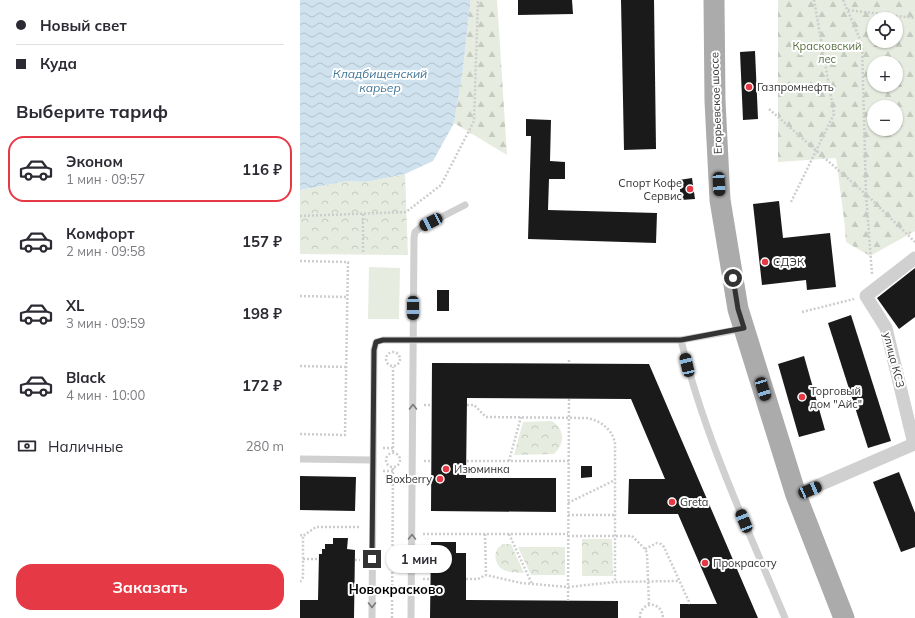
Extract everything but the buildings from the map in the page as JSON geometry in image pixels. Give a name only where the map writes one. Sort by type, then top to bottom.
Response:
[{"type":"main road","name":"Егорьевское шоссе","points":[[714,0],[715,101],[720,200],[738,309],[796,496],[844,618]]},
{"type":"street","points":[[870,293],[915,258]]},
{"type":"street","name":"улица КСЗ","points":[[796,496],[915,445],[886,328],[870,293]]},
{"type":"lane","points":[[411,618],[414,238],[415,232],[420,228],[465,205]]},
{"type":"lane","points":[[372,618],[374,350],[376,342],[383,340],[681,340],[744,328]]},
{"type":"lane","points":[[681,340],[687,365],[716,452],[785,618]]},
{"type":"lane","points":[[300,459],[373,460]]},
{"type":"path","points":[[300,216],[406,212],[442,185],[474,121],[478,0]]},
{"type":"path","points":[[791,202],[834,114],[814,0]]},
{"type":"path","points":[[802,312],[870,293],[862,44],[843,0]]},
{"type":"path","points":[[847,10],[915,18]]},
{"type":"path","points":[[769,109],[866,194],[915,242]]},
{"type":"path","points":[[363,214],[363,254]]},
{"type":"path","points":[[300,261],[348,262],[345,435],[300,434]]},
{"type":"path","points":[[300,296],[347,297]]},
{"type":"path","points":[[394,352],[400,356],[401,360],[397,366],[393,367],[387,363],[386,359],[390,353],[394,352]]},
{"type":"path","points":[[300,366],[346,367]]},
{"type":"path","points":[[393,367],[393,452]]},
{"type":"path","points":[[568,601],[569,398]]},
{"type":"path","points":[[424,404],[432,405]]},
{"type":"path","points":[[467,405],[474,405],[486,417],[594,419],[610,431],[614,437],[615,443],[615,582]]},
{"type":"path","points":[[509,461],[521,417]]},
{"type":"path","points":[[379,448],[393,448]]},
{"type":"path","points":[[393,452],[397,453],[399,456],[400,463],[393,467],[389,466],[385,460],[389,453],[393,452]]},
{"type":"path","points":[[424,460],[431,461]]},
{"type":"path","points":[[467,461],[569,461]]},
{"type":"path","points":[[392,618],[393,467]]},
{"type":"path","points":[[378,471],[393,471]]},
{"type":"path","points":[[568,503],[615,480]]},
{"type":"path","points":[[568,515],[615,515]]},
{"type":"path","points":[[300,582],[303,577],[301,536],[316,527],[360,526]]},
{"type":"path","points":[[423,534],[632,536],[647,553],[649,605]]},
{"type":"path","points":[[486,534],[486,575]]},
{"type":"path","points":[[509,534],[532,584]]},
{"type":"path","points":[[645,549],[657,543],[664,547],[690,604]]},
{"type":"path","points":[[303,559],[319,559]]},
{"type":"path","points":[[355,560],[360,560]]},
{"type":"path","points":[[466,579],[478,579],[486,575],[521,583],[568,587],[615,582],[679,582]]},
{"type":"path","points":[[423,579],[430,579]]},
{"type":"path","points":[[640,618],[642,610],[649,605],[656,606],[660,609],[663,613],[663,618]]},
{"type":"green space","points":[[470,0],[497,0],[507,155],[454,123],[462,76]]},
{"type":"green space","name":"Красковский лес","points":[[778,0],[915,0],[915,231],[870,256],[846,242],[836,158],[778,162]]},
{"type":"green space","points":[[405,174],[408,255],[300,254],[300,190],[347,181],[366,182]]},
{"type":"green space","points":[[369,267],[400,268],[399,319],[368,319]]},
{"type":"green space","points":[[552,421],[559,428],[562,437],[558,450],[554,454],[514,455],[523,422]]},
{"type":"green space","points":[[582,539],[612,539],[613,576],[582,576]]},
{"type":"green space","points":[[503,544],[511,544],[524,573],[507,571],[498,565],[496,550]]},
{"type":"green space","points":[[518,547],[565,547],[565,575],[531,575]]},
{"type":"water","name":"Кладбищенский карьер","points":[[300,0],[470,0],[462,76],[454,123],[433,161],[405,174],[366,182],[347,181],[300,190]]},
{"type":"place","name":"Газпромнефть","points":[[749,87]]},
{"type":"place","name":"Спорт Кофе Сервис","points":[[690,189]]},
{"type":"place","name":"СДЭК","points":[[765,262]]},
{"type":"place","name":"Торговый дом \"Айс\"","points":[[802,397]]},
{"type":"place","name":"Изюминка","points":[[446,469]]},
{"type":"place","name":"Boxberry","points":[[440,479]]},
{"type":"place","name":"Greta","points":[[672,502]]},
{"type":"place","name":"Прокрасоту","points":[[705,563]]},
{"type":"district","name":"Новокрасково","points":[[396,589]]},
{"type":"route","points":[[372,559],[374,350],[376,342],[383,340],[681,340],[744,328],[738,309],[733,278]]}]
